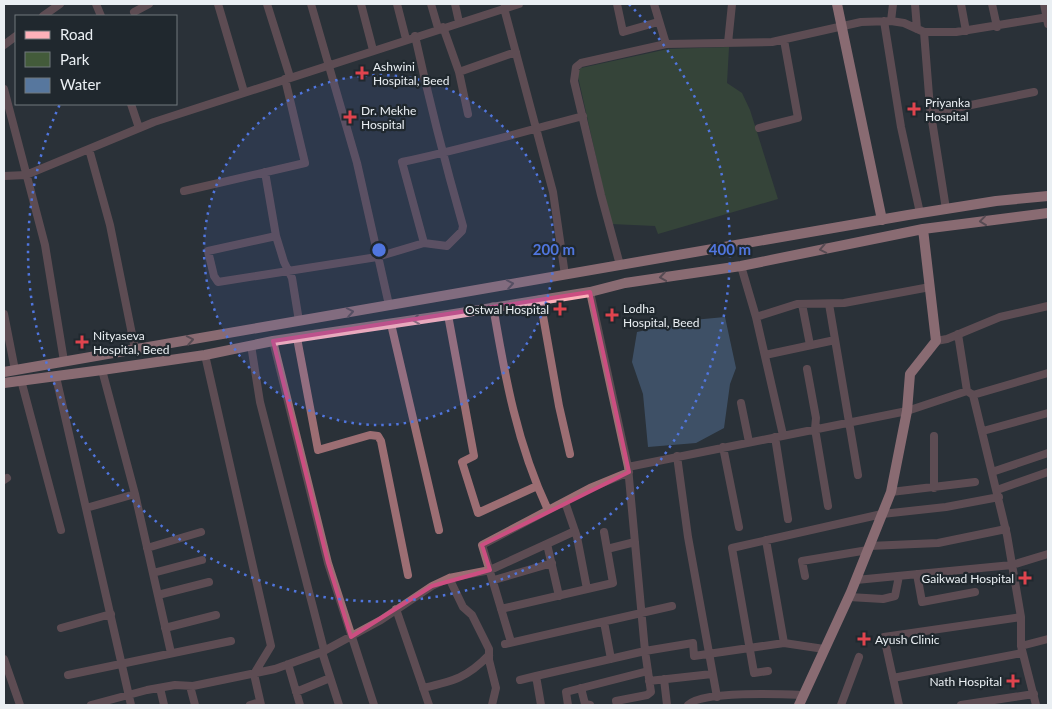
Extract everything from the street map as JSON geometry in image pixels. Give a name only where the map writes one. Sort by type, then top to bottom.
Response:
[{"type":"main road","points":[[837,4],[882,220]]},
{"type":"main road","points":[[4,372],[920,213],[1048,196]]},
{"type":"main road","points":[[1011,200],[1013,218]]},
{"type":"main road","points":[[4,383],[56,377],[205,354],[273,341],[448,316],[494,306],[590,292],[625,283],[741,266],[923,229],[1048,213]]},
{"type":"main road","points":[[801,700],[856,580],[891,492],[907,412],[910,374],[936,341],[923,229]]},
{"type":"street","points":[[44,15],[60,4]]},
{"type":"street","points":[[134,12],[149,4]]},
{"type":"street","points":[[218,4],[244,92]]},
{"type":"street","points":[[184,190],[306,163],[288,78],[267,4]]},
{"type":"street","points":[[310,4],[357,163],[389,305]]},
{"type":"street","points":[[360,4],[372,50]]},
{"type":"street","points":[[397,4],[406,39]]},
{"type":"street","points":[[431,4],[459,72],[468,114]]},
{"type":"street","points":[[455,4],[459,22]]},
{"type":"street","points":[[4,176],[26,175],[138,128],[500,7],[519,4]]},
{"type":"street","points":[[617,4],[623,32],[658,22]]},
{"type":"street","points":[[654,4],[666,44]]},
{"type":"street","points":[[728,43],[732,4]]},
{"type":"street","points":[[893,4],[888,21],[901,126],[920,213]]},
{"type":"street","points":[[915,4],[921,31],[946,209]]},
{"type":"street","points":[[961,4],[966,31]]},
{"type":"street","points":[[992,4],[996,26]]},
{"type":"street","points":[[620,265],[574,81],[576,67],[581,63],[666,44],[784,40],[861,22],[888,21],[921,31],[966,31],[1048,19],[1044,4]]},
{"type":"street","points":[[500,7],[516,52],[553,192],[564,275]]},
{"type":"street","points":[[276,236],[208,251],[214,276],[218,282],[378,257],[424,243],[447,246],[462,231],[463,226],[442,154],[415,36]]},
{"type":"street","points":[[4,45],[15,37]]},
{"type":"street","points":[[759,128],[798,118],[784,40]]},
{"type":"street","points":[[459,72],[516,52]]},
{"type":"street","points":[[4,89],[7,115],[45,245],[64,361]]},
{"type":"street","points":[[932,113],[1034,92]]},
{"type":"street","points":[[131,105],[138,128]]},
{"type":"street","points":[[424,243],[402,162],[442,154],[583,116]]},
{"type":"street","points":[[89,149],[110,225],[134,349]]},
{"type":"street","points":[[265,172],[276,236],[296,295],[299,321]]},
{"type":"street","points":[[741,266],[756,317],[764,355],[779,436],[788,519]]},
{"type":"street","points":[[756,317],[802,304],[844,303],[930,287]]},
{"type":"street","points":[[590,292],[628,469],[640,613],[651,692],[647,695],[616,701],[617,705]]},
{"type":"street","points":[[540,299],[559,406],[570,454]]},
{"type":"street","points":[[802,304],[810,345]]},
{"type":"street","points":[[829,304],[858,475]]},
{"type":"street","points":[[494,306],[510,400],[523,449],[548,510]]},
{"type":"street","points":[[936,341],[1000,317],[1048,306]]},
{"type":"street","points":[[4,314],[15,370]]},
{"type":"street","points":[[448,316],[474,456],[462,462],[478,513],[537,486]]},
{"type":"street","points":[[391,324],[439,530]]},
{"type":"street","points":[[958,334],[970,393],[982,431],[1006,529],[1021,618],[1022,650],[1036,705]]},
{"type":"street","points":[[297,338],[318,450],[370,435],[378,436],[408,575]]},
{"type":"street","points":[[764,355],[835,340]]},
{"type":"street","points":[[273,341],[328,563],[374,705]]},
{"type":"street","points":[[251,345],[260,402],[330,678],[339,705]]},
{"type":"street","points":[[205,354],[272,646],[254,674],[261,704],[250,705]]},
{"type":"street","points":[[806,369],[816,418],[815,429],[828,506]]},
{"type":"street","points":[[102,370],[135,494],[171,654]]},
{"type":"street","points":[[672,606],[508,643],[494,580],[482,545],[628,469],[677,456],[907,412],[970,393],[1048,373]]},
{"type":"street","points":[[56,377],[131,705]]},
{"type":"street","points":[[21,380],[61,530]]},
{"type":"street","points":[[741,403],[749,442]]},
{"type":"street","points":[[982,431],[1048,413]]},
{"type":"street","points":[[934,436],[934,488]]},
{"type":"street","points":[[723,447],[739,527]]},
{"type":"street","points":[[992,472],[1048,453]]},
{"type":"street","points":[[677,456],[688,537],[717,697]]},
{"type":"street","points":[[768,671],[754,673],[732,548],[882,514],[946,506],[998,494],[1048,472]]},
{"type":"street","points":[[891,492],[975,482]]},
{"type":"street","points":[[86,508],[135,494]]},
{"type":"street","points":[[564,502],[575,531],[586,589]]},
{"type":"street","points":[[805,576],[802,561],[868,548],[938,543],[1006,529]]},
{"type":"street","points":[[91,705],[160,688],[190,686],[254,674],[288,664],[323,651],[351,637],[432,586],[450,578],[490,570],[575,531]]},
{"type":"street","points":[[147,548],[202,532]]},
{"type":"street","points":[[501,609],[613,583],[604,532]]},
{"type":"street","points":[[766,540],[784,643]]},
{"type":"street","points":[[607,549],[635,542]]},
{"type":"street","points":[[547,544],[559,596]]},
{"type":"street","points":[[856,580],[1012,565],[1048,554]]},
{"type":"street","points":[[153,573],[202,560]]},
{"type":"street","points":[[494,580],[552,564]]},
{"type":"street","points":[[918,574],[922,602],[975,592]]},
{"type":"street","points":[[849,596],[883,599],[894,596],[899,576]]},
{"type":"street","points":[[450,578],[463,607],[472,615],[489,649],[496,688],[492,705]]},
{"type":"street","points":[[158,595],[209,582]]},
{"type":"street","points":[[396,609],[429,705]]},
{"type":"street","points":[[62,628],[111,614]]},
{"type":"street","points":[[165,628],[216,615]]},
{"type":"street","points":[[899,705],[884,637],[1021,618]]},
{"type":"street","points":[[604,622],[611,659]]},
{"type":"street","points":[[893,678],[1022,650],[1048,639]]},
{"type":"street","points":[[68,675],[230,641]]},
{"type":"street","points":[[520,680],[645,651],[693,643],[694,656],[784,643],[824,649]]},
{"type":"street","points":[[423,688],[459,679],[476,669],[489,656]]},
{"type":"street","points":[[841,705],[859,657]]},
{"type":"street","points":[[4,658],[8,682],[19,705]]},
{"type":"street","points":[[288,664],[300,705]]},
{"type":"street","points":[[568,705],[566,692],[648,671]]},
{"type":"street","points":[[649,681],[712,674]]},
{"type":"street","points":[[536,676],[541,705]]},
{"type":"street","points":[[296,692],[330,678]]},
{"type":"street","points":[[664,679],[667,705]]},
{"type":"street","points":[[190,686],[195,705]]},
{"type":"street","points":[[160,688],[164,705]]},
{"type":"street","points":[[582,688],[585,704],[590,705]]},
{"type":"street","points":[[688,705],[717,697],[769,693],[801,700]]},
{"type":"street","points":[[961,705],[1034,694]]},
{"type":"street","points":[[639,697],[641,705]]},
{"type":"highlighted area","points":[[590,292],[629,472],[482,545],[490,570],[432,586],[351,637],[328,563],[273,341]]},
{"type":"green space","points":[[729,47],[727,83],[742,93],[750,110],[778,199],[658,234],[655,226],[611,224],[577,72],[581,68],[668,49]]},
{"type":"water","points":[[725,317],[736,368],[730,384],[724,428],[696,443],[648,447],[643,394],[632,362],[637,332],[693,320]]},
{"type":"place","name":"Ashwini Hospital, Beed","points":[[362,73]]},
{"type":"place","name":"Priyanka Hospital","points":[[914,109]]},
{"type":"place","name":"Dr. Mekhe Hospital","points":[[350,117]]},
{"type":"place","name":"Ostwal Hospital","points":[[560,309]]},
{"type":"place","name":"Lodha Hospital, Beed","points":[[612,315]]},
{"type":"place","name":"Nityaseva Hospital, Beed","points":[[82,342]]},
{"type":"place","name":"Gaikwad Hospital","points":[[1025,578]]},
{"type":"place","name":"Ayush Clinic","points":[[864,639]]},
{"type":"place","name":"Nath Hospital","points":[[1013,681]]}]
